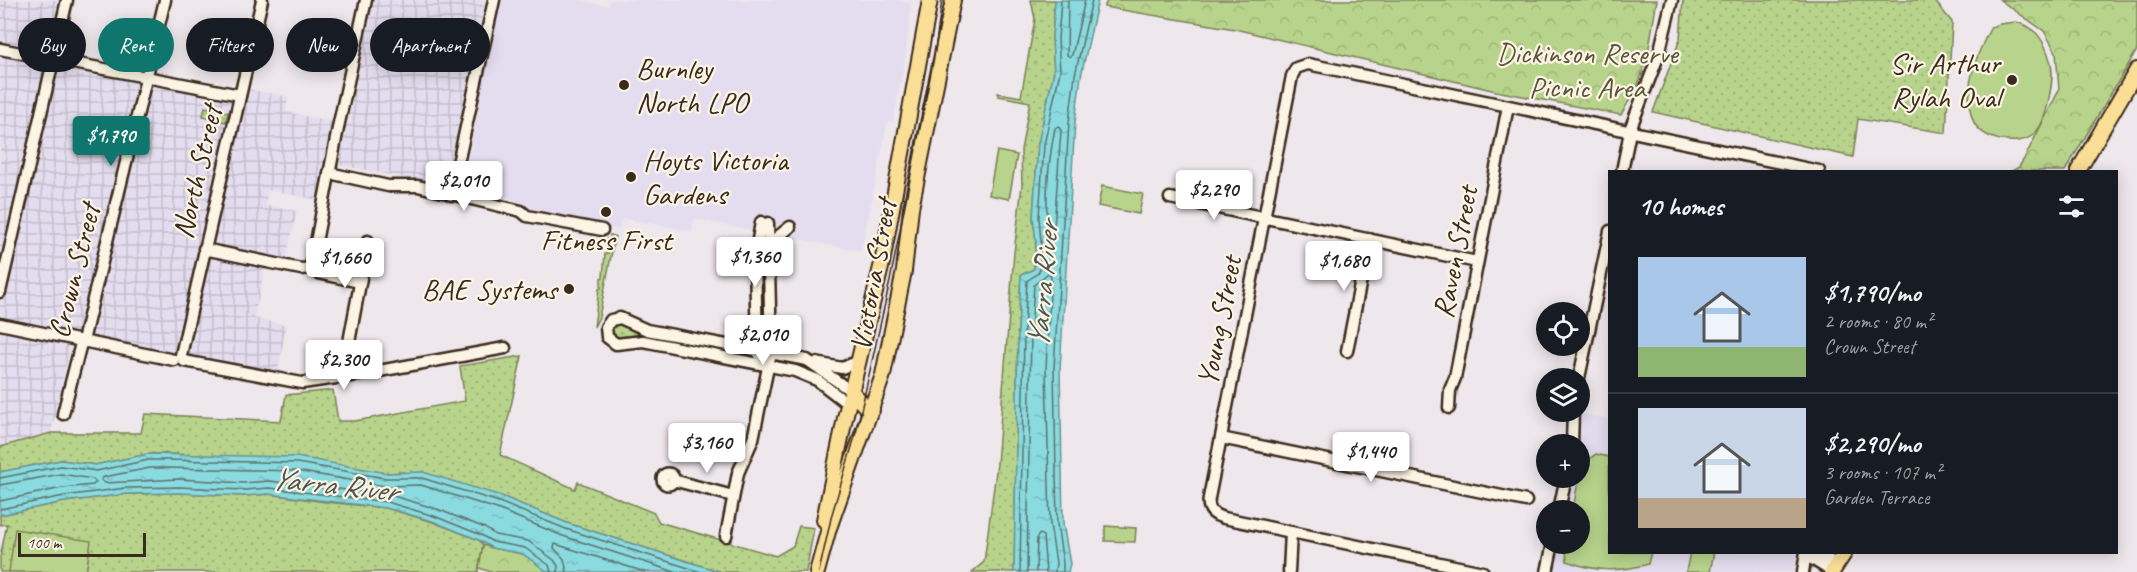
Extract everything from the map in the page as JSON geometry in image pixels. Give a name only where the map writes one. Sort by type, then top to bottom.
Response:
[{"type":"main road","name":"Victoria Street","points":[[817,572],[827,504],[882,264],[930,0]]},
{"type":"main road","points":[[938,0],[952,0]]},
{"type":"main road","name":"Victoria Street","points":[[821,552],[883,375],[901,285],[911,208],[952,0]]},
{"type":"main road","points":[[2079,170],[2137,70]]},
{"type":"main road","points":[[850,397],[870,415]]},
{"type":"main road","points":[[1834,570],[1844,554]]},
{"type":"street","points":[[63,18],[67,0]]},
{"type":"street","name":"Crown Street","points":[[63,414],[83,341],[165,0]]},
{"type":"street","name":"North Street","points":[[179,359],[262,0]]},
{"type":"street","points":[[311,268],[366,0]]},
{"type":"street","points":[[451,195],[494,0]]},
{"type":"street","points":[[1622,170],[1633,119],[1659,54],[1672,0]]},
{"type":"street","points":[[0,49],[18,53]]},
{"type":"street","name":"Young Street","points":[[1296,533],[1224,518],[1212,513],[1208,501],[1292,76],[1296,68],[1308,64],[1508,106]]},
{"type":"street","points":[[86,66],[240,95]]},
{"type":"street","points":[[0,292],[50,72]]},
{"type":"street","points":[[1508,106],[1814,170]]},
{"type":"street","name":"Raven Street","points":[[1449,408],[1450,390],[1455,378],[1508,106]]},
{"type":"street","points":[[329,173],[388,186],[418,186],[521,211],[527,216],[602,230]]},
{"type":"street","points":[[1170,198],[1477,262]]},
{"type":"street","points":[[726,536],[738,470],[753,439],[771,353],[764,222],[755,254],[757,351],[768,365]]},
{"type":"street","points":[[755,272],[761,265],[761,250],[790,228]]},
{"type":"street","points":[[1347,351],[1369,239]]},
{"type":"street","points":[[1581,368],[1608,240]]},
{"type":"street","points":[[349,342],[368,242]]},
{"type":"street","points":[[204,249],[301,269],[311,268],[318,273],[360,282]]},
{"type":"street","points":[[756,289],[769,288]]},
{"type":"street","points":[[712,348],[640,341],[616,344],[607,337],[606,327],[611,320],[620,318],[647,330],[737,353],[768,365],[808,375],[850,397]]},
{"type":"street","points":[[0,324],[302,382],[357,375],[506,348]]},
{"type":"street","points":[[737,353],[757,351],[771,353],[841,368],[849,367],[859,361]]},
{"type":"street","points":[[807,360],[850,397]]},
{"type":"street","points":[[1221,438],[1526,501]]},
{"type":"street","points":[[673,480],[733,496]]},
{"type":"street","points":[[1289,569],[1296,533],[1483,572]]},
{"type":"street","points":[[1547,572],[1551,554]]},
{"type":"street","points":[[1803,572],[1807,554]]},
{"type":"street","points":[[1808,554],[1812,559],[1834,570]]},
{"type":"street","points":[[1819,554],[1834,570]]},
{"type":"shaded area","points":[[0,0],[67,0],[63,18],[18,18],[18,72],[86,72],[86,65],[98,68],[98,72],[121,72],[240,95],[242,88],[288,97],[286,112],[339,123],[324,201],[268,190],[265,205],[297,211],[286,258],[268,255],[254,318],[286,325],[278,373],[79,334],[70,347],[51,433],[0,447]]},
{"type":"shaded area","points":[[372,0],[485,0],[481,18],[370,18],[370,72],[470,72],[447,186],[339,165]]},
{"type":"shaded area","points":[[500,0],[579,0],[608,6],[610,0],[895,0],[911,3],[906,54],[893,122],[888,121],[861,251],[694,219],[692,231],[622,218],[619,230],[511,207],[512,199],[462,188],[485,72],[490,72],[490,49]]},
{"type":"shaded area","points":[[1590,415],[1608,419],[1608,554],[1798,554],[1794,572],[1553,572],[1557,554],[1590,554],[1590,500],[1568,500],[1571,488],[1590,488],[1590,434],[1580,434],[1580,422],[1590,422]]},
{"type":"green space","points":[[1031,0],[1055,0],[1052,39],[1054,71],[1038,144],[1033,217],[1036,242],[1034,269],[1021,275],[1014,572],[972,572],[984,562],[997,464],[1014,253],[1022,185],[1021,150],[1030,102],[998,96],[998,93],[1021,97],[1035,19]]},
{"type":"green space","name":"Dickinson Reserve Picnic Area","points":[[1108,0],[1657,0],[1648,53],[1638,85],[1621,115],[1496,91],[1235,29],[1104,7]]},
{"type":"green space","points":[[1683,0],[1934,0],[1952,22],[1946,133],[1858,119],[1853,157],[1653,112],[1680,39]]},
{"type":"green space","points":[[2000,0],[2137,0],[2137,50],[2066,170],[2014,170],[2024,159],[2059,90],[2056,52],[2044,31]]},
{"type":"green space","name":"Sir Arthur Rylah Oval","points":[[2016,22],[2033,30],[2041,40],[2051,62],[2052,77],[2047,108],[2039,127],[2033,135],[2026,139],[2009,141],[1991,137],[1977,127],[1970,109],[1969,97],[1976,60],[1991,27]]},
{"type":"green space","points":[[205,107],[228,112],[226,122],[203,116]]},
{"type":"green space","points":[[997,151],[1017,155],[1009,199],[989,195]]},
{"type":"green space","points":[[1102,186],[1143,194],[1139,214],[1098,206]]},
{"type":"green space","points":[[610,235],[615,236],[599,317],[594,327],[605,254],[608,253],[607,239],[610,239]]},
{"type":"green space","points":[[615,323],[629,329],[701,344],[703,347],[701,349],[627,336],[616,338],[611,331]]},
{"type":"green space","points":[[522,356],[500,455],[575,489],[578,482],[654,513],[659,522],[776,556],[793,546],[799,526],[814,528],[806,572],[721,572],[567,523],[501,496],[403,472],[387,473],[220,456],[148,454],[95,465],[61,460],[0,472],[0,447],[51,433],[141,433],[145,414],[281,421],[286,395],[333,390],[338,421],[355,421],[465,401],[460,366]]},
{"type":"green space","points":[[1596,454],[1608,457],[1608,554],[1650,554],[1648,564],[1608,570],[1567,561],[1566,554],[1590,554],[1590,500],[1575,500],[1577,488],[1590,488],[1590,459]]},
{"type":"green space","points":[[179,493],[244,496],[268,494],[386,508],[433,522],[479,540],[483,545],[478,572],[0,572],[0,557],[7,524],[0,525],[0,515],[64,502],[126,494]]},
{"type":"green space","points":[[1105,526],[1136,528],[1135,542],[1105,541]]},
{"type":"green space","points":[[15,529],[91,541],[86,572],[9,572]]},
{"type":"green space","points":[[483,545],[523,554],[548,572],[491,572],[479,568]]},
{"type":"green space","points":[[1690,554],[1714,554],[1710,572],[1686,572]]},
{"type":"water","name":"Yarra River","points":[[1055,0],[1098,0],[1081,76],[1075,122],[1060,368],[1063,523],[1070,564],[1068,572],[1014,572],[1021,275],[1034,269],[1036,242],[1033,217],[1038,144],[1054,71],[1052,39]]},
{"type":"water","name":"Yarra River","points":[[148,454],[297,457],[387,473],[423,472],[501,496],[567,523],[721,572],[548,572],[523,554],[492,548],[479,540],[432,521],[386,508],[268,494],[244,496],[179,493],[126,494],[64,502],[0,515],[0,472],[61,460],[95,465]]},
{"type":"tram line","points":[[819,572],[832,514],[856,433],[890,281],[934,57],[942,0]]},
{"type":"place","name":"Sir Arthur Rylah Oval","points":[[2012,80]]},
{"type":"place","name":"Burnley North LPO","points":[[624,85]]},
{"type":"place","name":"Hoyts Victoria Gardens","points":[[631,177]]},
{"type":"place","name":"Fitness First","points":[[606,212]]},
{"type":"place","name":"BAE Systems","points":[[569,289]]}]
